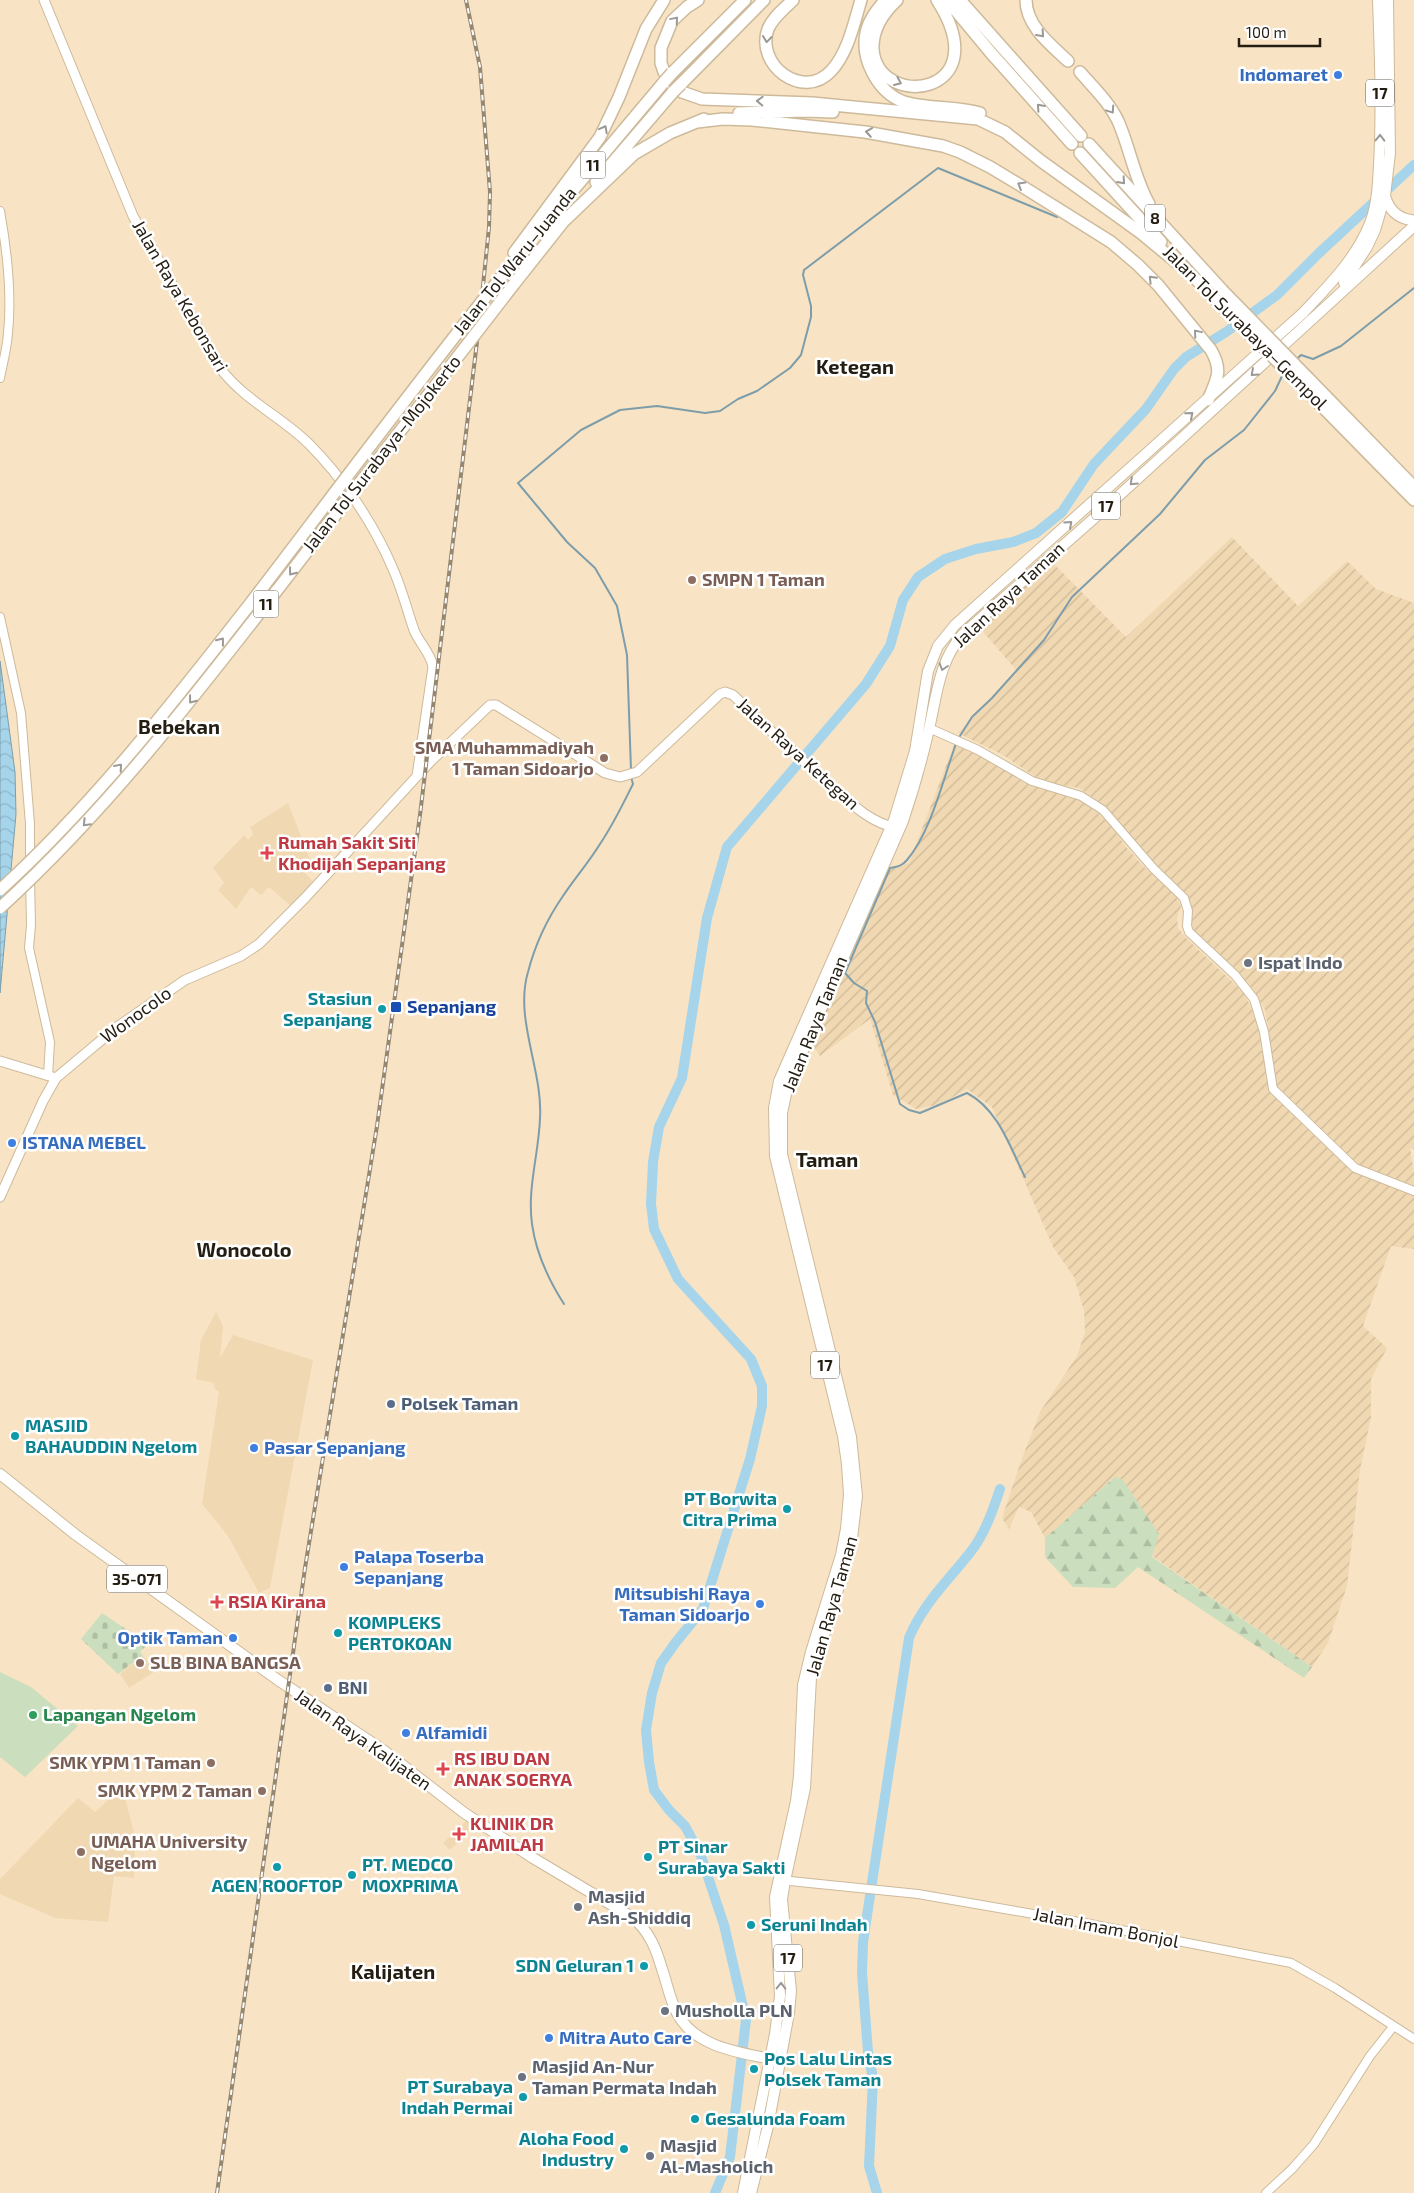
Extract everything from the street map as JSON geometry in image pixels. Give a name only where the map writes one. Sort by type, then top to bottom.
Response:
[{"type":"highway","points":[[514,257],[603,132],[646,29],[664,0]]},
{"type":"highway","points":[[698,0],[672,21],[661,48],[661,63],[664,72],[671,83],[682,92],[702,99],[812,103],[966,117],[992,125],[1005,132],[1054,171],[1141,233],[1193,276]]},
{"type":"highway","name":"Jalan Tol Waru–Juanda","points":[[447,344],[514,257],[620,132],[668,78],[745,0]]},
{"type":"highway","name":"Jalan Tol Surabaya–Mojokerto","points":[[0,908],[34,877],[105,802],[174,723],[514,284],[629,141],[677,88],[764,0]]},
{"type":"highway","points":[[793,0],[775,16],[768,29],[766,47],[771,61],[782,75],[805,82],[824,76],[837,64],[848,40],[861,0]]},
{"type":"highway","points":[[885,0],[873,16],[866,30],[865,45],[868,61],[876,80],[890,94],[905,102],[965,108],[990,116],[1015,134],[1054,171]]},
{"type":"highway","points":[[897,0],[881,17],[873,45],[874,59],[881,71],[891,80],[903,85],[917,87],[942,78],[950,70],[955,56],[956,40],[951,25],[937,0]]},
{"type":"highway","name":"Jalan Tol Surabaya–Gempol","points":[[947,0],[991,53],[1076,148],[1212,296],[1414,487]]},
{"type":"highway","name":"Jalan Tol Surabaya–Gempol","points":[[960,0],[1158,222],[1414,500]]},
{"type":"highway","points":[[972,0],[990,35]]},
{"type":"highway","points":[[1026,0],[1028,15],[1033,25],[1068,61]]},
{"type":"highway","points":[[1080,72],[1103,97],[1117,119],[1139,186],[1158,222]]},
{"type":"highway","points":[[563,222],[634,154],[670,133],[722,114],[766,111],[829,112],[905,118],[922,114]]},
{"type":"highway","points":[[697,122],[723,119],[752,120],[865,132],[943,146],[960,152],[1013,180],[1111,242],[1158,285],[1211,350],[1219,368],[1208,400]]},
{"type":"highway","name":"Jalan Tol Surabaya–Mojokerto","points":[[0,890],[95,795],[164,715],[447,344]]},
{"type":"main road","name":"Jalan Raya Kebonsari","points":[[44,0],[133,216],[224,373],[236,386],[305,440],[322,458],[358,506],[391,564],[415,632],[430,657],[433,667],[416,777]]},
{"type":"main road","name":"17","points":[[1328,304],[1350,275],[1363,245],[1372,215],[1383,192],[1380,136],[1378,0]]},
{"type":"main road","name":"17","points":[[1303,313],[1338,276],[1363,245],[1379,221],[1390,162],[1388,0]]},
{"type":"main road","points":[[1383,192],[1389,206],[1396,214],[1413,221]]},
{"type":"main road","points":[[1303,313],[1312,308],[1413,221]]},
{"type":"main road","points":[[1328,304],[1413,221]]},
{"type":"main road","name":"Jalan Raya Taman","points":[[775,2060],[791,1991],[781,1880],[805,1788],[811,1678],[851,1547],[857,1496],[851,1437],[786,1173],[781,1141],[782,1113],[791,1075],[916,779],[944,661],[963,634],[1100,513],[1328,304]]},
{"type":"main road","name":"Jalan Raya Taman","points":[[896,824],[910,769],[928,671],[938,646],[967,615],[1303,313]]},
{"type":"main road","name":"Jalan Raya Ketegan","points":[[416,777],[493,704],[605,773],[620,777],[630,775],[669,743],[720,694],[725,692],[733,695],[787,747],[866,815],[896,824]]},
{"type":"main road","name":"Wonocolo","points":[[52,1077],[117,1027],[185,980],[248,952],[260,944],[416,777]]},
{"type":"main road","points":[[0,1061],[52,1077],[0,1197]]},
{"type":"main road","name":"Jalan Raya Kalijaten","points":[[0,1474],[76,1535],[278,1680],[383,1750],[445,1799],[492,1831],[626,1912],[644,1929],[655,1946],[677,2012],[690,2031],[705,2040],[735,2051],[775,2060]]},
{"type":"main road","name":"17","points":[[743,2193],[775,2060]]},
{"type":"main road","name":"17","points":[[751,2193],[768,2126],[775,2060]]},
{"type":"street","points":[[0,210],[5,244],[9,301],[8,333],[0,378]]},
{"type":"street","points":[[0,617],[21,713],[30,824],[31,925],[29,948],[50,1042],[52,1077]]},
{"type":"street","points":[[929,728],[962,742],[1032,781],[1081,796],[1103,810],[1153,868],[1184,898],[1188,911],[1187,926],[1189,932],[1235,975],[1254,999],[1264,1032],[1274,1089],[1355,1168],[1414,1191]]},
{"type":"street","name":"Jalan Imam Bonjol","points":[[781,1880],[918,1894],[1085,1923],[1291,1963],[1335,1988],[1414,2039]]},
{"type":"street","points":[[1266,2193],[1292,2170],[1314,2144],[1366,2062],[1393,2027]]},
{"type":"shaded area","points":[[1232,537],[1298,606],[1347,561],[1376,589],[1414,603],[1414,1149],[1410,1148],[1414,1173],[1414,1249],[1391,1246],[1363,1326],[1387,1348],[1371,1379],[1371,1417],[1360,1470],[1347,1586],[1328,1643],[1312,1667],[1152,1556],[1115,1477],[1045,1538],[1031,1512],[1019,1507],[1009,1529],[1002,1518],[1021,1461],[1040,1412],[1077,1356],[1085,1332],[1084,1311],[1074,1277],[1053,1247],[992,1107],[967,1089],[940,1104],[916,1109],[893,1095],[870,1019],[820,1056],[810,1042],[888,869],[909,863],[955,742],[992,759],[1026,783],[1077,798],[1098,813],[1112,827],[1126,847],[1144,867],[1174,893],[1181,906],[1177,918],[1178,928],[1186,938],[1244,993],[1260,1035],[1261,1051],[1271,1047],[1265,1010],[1252,988],[1232,965],[1190,929],[1191,906],[1189,899],[1135,844],[1103,804],[1079,788],[1051,783],[1034,776],[1003,755],[958,733],[1017,671],[979,627],[1052,562],[1126,637]]},
{"type":"shaded area","name":"Rumah Sakit Siti Khodijah Sepanjang","points":[[288,803],[312,865],[305,873],[314,883],[291,906],[269,887],[261,895],[251,887],[236,909],[218,890],[224,883],[213,868],[244,835],[248,840],[253,834],[250,827]]},
{"type":"shaded area","name":"Pasar Sepanjang","points":[[216,1312],[223,1326],[220,1358],[233,1335],[313,1360],[270,1588],[259,1593],[228,1536],[202,1504],[219,1392],[214,1388],[214,1383],[196,1379],[201,1340]]},
{"type":"shaded area","name":"SLB BINA BANGSA","points":[[143,1655],[154,1672],[129,1688],[120,1674]]},
{"type":"shaded area","name":"UMAHA University Ngelom","points":[[124,1793],[135,1837],[134,1878],[114,1876],[108,1922],[55,1918],[0,1894],[0,1879],[78,1798],[95,1812],[111,1797]]},
{"type":"shaded area","name":"KLINIK DR JAMILAH","points":[[466,1821],[474,1825],[450,1850],[443,1843]]},
{"type":"green space","points":[[1115,1477],[1123,1480],[1159,1534],[1152,1557],[1312,1667],[1304,1678],[1138,1567],[1115,1588],[1073,1587],[1045,1557],[1045,1538]]},
{"type":"green space","points":[[102,1613],[148,1644],[140,1652],[143,1655],[118,1674],[81,1639]]},
{"type":"green space","name":"Lapangan Ngelom","points":[[0,1672],[31,1687],[78,1726],[25,1777],[0,1757]]},
{"type":"water","points":[[0,661],[15,772],[16,814],[0,993]]},
{"type":"waterway","points":[[715,2193],[730,2157],[746,2020],[724,1925],[701,1856],[685,1826],[669,1810],[654,1790],[646,1730],[652,1693],[661,1663],[703,1609],[750,1459],[762,1406],[762,1386],[751,1359],[678,1279],[654,1229],[651,1204],[653,1162],[659,1127],[682,1078],[707,918],[727,847],[866,684],[890,646],[903,600],[918,577],[945,559],[976,549],[1013,542],[1036,533],[1062,512],[1094,464],[1146,409],[1174,369],[1186,357],[1226,332],[1277,295],[1318,254],[1414,165]]},
{"type":"waterway","points":[[631,770],[627,655],[617,606],[595,568],[567,542],[518,483],[581,430],[620,410],[657,406],[705,413],[720,411],[738,399],[757,391],[790,368],[801,355],[811,317],[811,306],[803,275],[804,270],[938,168],[1057,217]]},
{"type":"waterway","points":[[1297,359],[1301,355],[1313,359],[1341,346],[1414,288]]},
{"type":"waterway","points":[[958,739],[972,717],[992,698],[1044,640],[1072,597],[1160,514],[1205,460],[1244,430],[1275,391],[1283,374]]},
{"type":"waterway","points":[[956,744],[936,805],[923,835],[905,862],[890,868],[845,973],[854,983],[867,991],[866,1003],[875,1022],[900,1104],[909,1110],[920,1113],[967,1093],[978,1100],[995,1119],[1025,1177]]},
{"type":"waterway","points":[[564,1304],[544,1266],[536,1245],[532,1224],[531,1197],[539,1131],[540,1100],[526,1026],[525,990],[531,962],[547,923],[618,814],[633,784],[631,777]]},
{"type":"waterway","points":[[877,2193],[869,2166],[873,2079],[868,2052],[862,1973],[863,1942],[909,1638],[929,1602],[977,1543],[1000,1489]]},
{"type":"railway","points":[[217,2193],[305,1568],[377,1126],[420,815],[479,325],[489,227],[490,192],[480,67],[466,0]]},
{"type":"place","name":"Indomaret","points":[[1338,75]]},
{"type":"place","name":"SMPN 1 Taman","points":[[692,580]]},
{"type":"place","name":"SMA Muhammadiyah 1 Taman Sidoarjo","points":[[604,758]]},
{"type":"place","name":"Rumah Sakit Siti Khodijah Sepanjang","points":[[267,853]]},
{"type":"place","name":"Ispat Indo","points":[[1248,963]]},
{"type":"place","name":"Sepanjang","points":[[396,1007]]},
{"type":"place","name":"Stasiun Sepanjang","points":[[382,1009]]},
{"type":"place","name":"ISTANA MEBEL","points":[[12,1143]]},
{"type":"place","name":"Polsek Taman","points":[[391,1404]]},
{"type":"place","name":"MASJID BAHAUDDIN Ngelom","points":[[15,1436]]},
{"type":"place","name":"Pasar Sepanjang","points":[[254,1448]]},
{"type":"place","name":"PT Borwita Citra Prima","points":[[787,1509]]},
{"type":"place","name":"Palapa Toserba Sepanjang","points":[[344,1567]]},
{"type":"place","name":"RSIA Kirana","points":[[217,1602]]},
{"type":"place","name":"Mitsubishi Raya Taman Sidoarjo","points":[[760,1604]]},
{"type":"place","name":"KOMPLEKS PERTOKOAN","points":[[338,1633]]},
{"type":"place","name":"Optik Taman","points":[[233,1638]]},
{"type":"place","name":"SLB BINA BANGSA","points":[[140,1663]]},
{"type":"place","name":"BNI","points":[[328,1688]]},
{"type":"place","name":"Lapangan Ngelom","points":[[33,1715]]},
{"type":"place","name":"Alfamidi","points":[[406,1733]]},
{"type":"place","name":"SMK YPM 1 Taman","points":[[211,1763]]},
{"type":"place","name":"RS IBU DAN ANAK SOERYA","points":[[443,1769]]},
{"type":"place","name":"SMK YPM 2 Taman","points":[[262,1791]]},
{"type":"place","name":"KLINIK DR JAMILAH","points":[[459,1834]]},
{"type":"place","name":"UMAHA University Ngelom","points":[[81,1852]]},
{"type":"place","name":"PT Sinar Surabaya Sakti","points":[[648,1857]]},
{"type":"place","name":"AGEN ROOFTOP","points":[[277,1867]]},
{"type":"place","name":"PT. MEDCO MOXPRIMA","points":[[352,1875]]},
{"type":"place","name":"Masjid Ash-Shiddiq","points":[[578,1907]]},
{"type":"place","name":"Seruni Indah","points":[[751,1925]]},
{"type":"place","name":"SDN Geluran 1","points":[[644,1966]]},
{"type":"place","name":"Musholla PLN","points":[[665,2011]]},
{"type":"place","name":"Mitra Auto Care","points":[[549,2038]]},
{"type":"place","name":"Pos Lalu Lintas Polsek Taman","points":[[754,2069]]},
{"type":"place","name":"Masjid An-Nur Taman Permata Indah","points":[[522,2077]]},
{"type":"place","name":"PT Surabaya Indah Permai","points":[[523,2097]]},
{"type":"place","name":"Gesalunda Foam","points":[[695,2119]]},
{"type":"place","name":"Aloha Food Industry","points":[[624,2149]]},
{"type":"place","name":"Masjid Al-Masholich","points":[[650,2156]]},
{"type":"district","name":"Ketegan","points":[[855,367]]},
{"type":"district","name":"Bebekan","points":[[179,727]]},
{"type":"district","name":"Taman","points":[[827,1160]]},
{"type":"district","name":"Wonocolo","points":[[244,1250]]},
{"type":"district","name":"Kalijaten","points":[[393,1972]]}]
